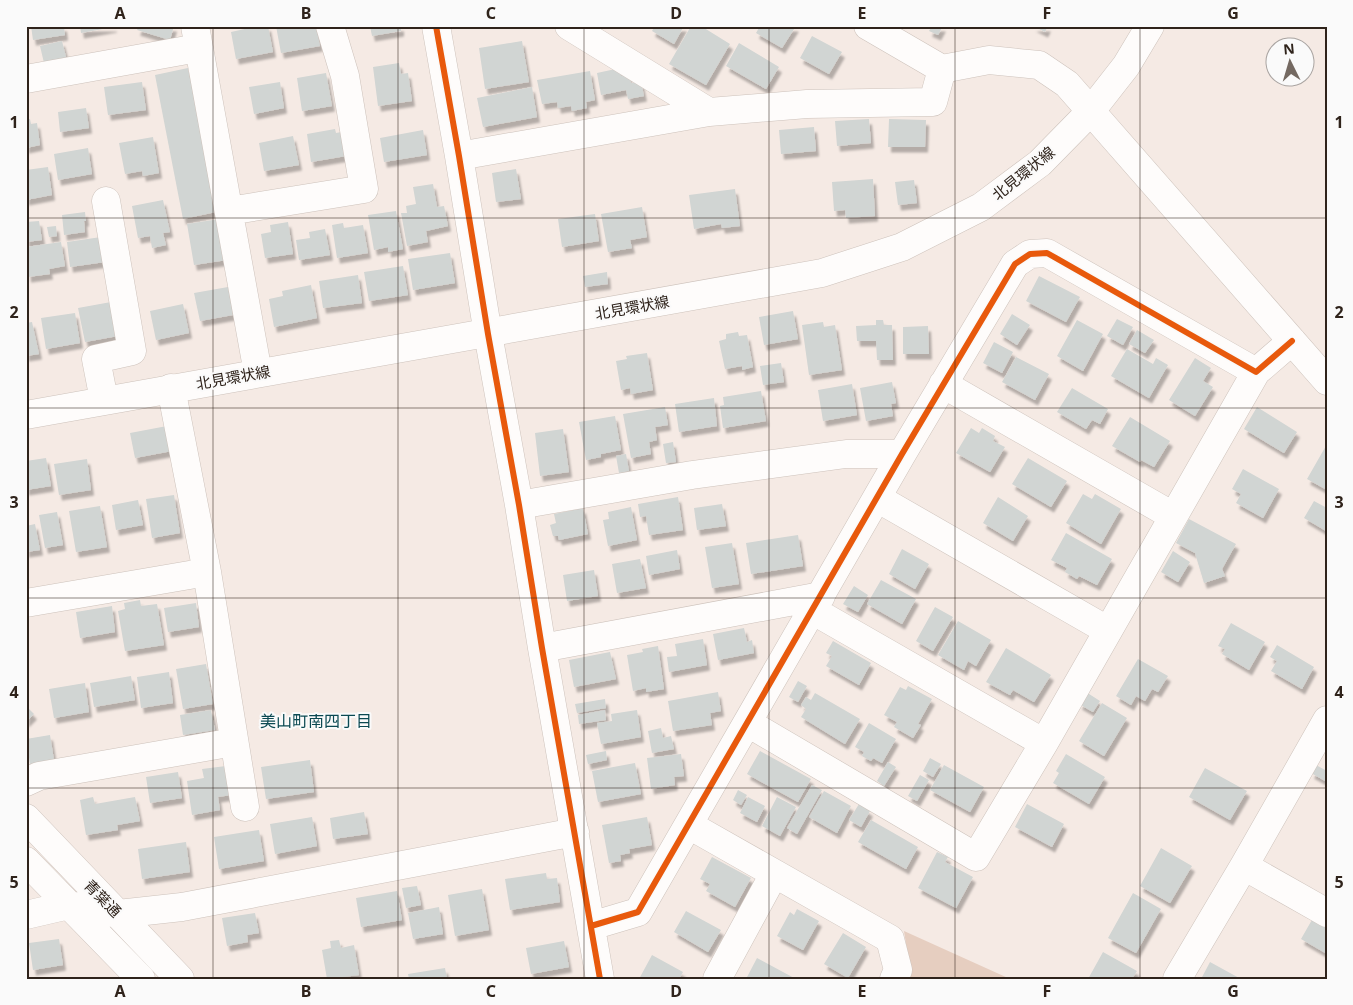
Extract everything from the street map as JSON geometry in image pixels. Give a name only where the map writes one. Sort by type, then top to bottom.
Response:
[{"type":"street","points":[[229,211],[364,188],[345,76],[330,26]]},
{"type":"street","points":[[436,26],[600,979]]},
{"type":"street","points":[[569,26],[709,112]]},
{"type":"street","points":[[868,26],[942,69],[989,60],[1039,65],[1067,84],[1327,381]]},
{"type":"street","name":"北見環状線","points":[[26,415],[822,273],[902,247],[981,207],[1040,163],[1090,112],[1126,66],[1150,26]]},
{"type":"street","points":[[26,79],[197,37],[258,373]]},
{"type":"street","points":[[459,156],[709,112],[807,104],[932,102],[942,69]]},
{"type":"street","points":[[104,400],[96,359],[132,351],[106,201]]},
{"type":"street","points":[[591,926],[638,912],[902,454],[1015,264],[1030,254],[1047,253],[1256,372]]},
{"type":"street","points":[[748,723],[976,857],[1044,743],[1256,372],[1292,341]]},
{"type":"street","points":[[943,384],[1174,516]]},
{"type":"street","points":[[171,388],[207,572],[245,807]]},
{"type":"street","points":[[519,505],[692,475],[836,455],[902,454]]},
{"type":"street","points":[[877,498],[1107,630]]},
{"type":"street","points":[[26,604],[207,572]]},
{"type":"street","points":[[542,648],[816,603],[1044,743]]},
{"type":"street","points":[[1177,979],[1327,720]]},
{"type":"street","points":[[26,782],[39,776],[234,742]]},
{"type":"street","name":"青葉通","points":[[26,818],[180,979]]},
{"type":"street","points":[[689,825],[890,939],[898,970],[894,979]]},
{"type":"street","points":[[26,915],[69,905],[118,914],[182,907],[575,832]]},
{"type":"street","name":"青葉通","points":[[26,861],[140,979]]},
{"type":"street","points":[[1244,866],[1327,914]]},
{"type":"street","points":[[717,979],[774,874]]},
{"type":"shaded area","points":[[904,931],[1008,979],[909,979],[911,975]]},
{"type":"building","points":[[31,26],[64,26],[65,35],[33,40]]},
{"type":"building","points":[[80,26],[114,26],[114,27],[81,33]]},
{"type":"building","points":[[139,26],[174,26],[170,40],[137,30]]},
{"type":"building","points":[[258,26],[268,26],[273,52],[236,59],[231,32]]},
{"type":"building","points":[[276,26],[316,26],[320,46],[281,53]]},
{"type":"building","points":[[370,26],[401,26],[401,31],[372,36]]},
{"type":"building","points":[[655,26],[684,26],[674,44],[652,31]]},
{"type":"building","points":[[691,26],[701,26],[730,44],[706,85],[669,64]]},
{"type":"building","points":[[760,26],[796,26],[782,48],[756,33]]},
{"type":"building","points":[[932,26],[943,26],[938,35],[929,31]]},
{"type":"building","points":[[1033,26],[1048,26],[1045,32]]},
{"type":"building","points":[[812,36],[842,52],[829,74],[800,58]]},
{"type":"building","points":[[62,41],[67,61],[45,67],[40,46]]},
{"type":"building","points":[[522,41],[529,82],[485,89],[479,48]]},
{"type":"building","points":[[739,43],[779,67],[766,89],[726,66]]},
{"type":"building","points":[[399,63],[401,74],[408,73],[412,101],[378,106],[373,67]]},
{"type":"building","points":[[188,68],[216,212],[183,219],[155,75]]},
{"type":"building","points":[[620,68],[621,76],[629,75],[631,83],[641,82],[644,96],[628,99],[626,90],[601,95],[597,73]]},
{"type":"building","points":[[590,71],[595,100],[586,102],[587,108],[572,111],[571,106],[558,108],[557,102],[542,104],[537,80]]},
{"type":"building","points":[[326,73],[332,106],[302,111],[297,78]]},
{"type":"building","points":[[142,82],[146,110],[108,115],[104,87]]},
{"type":"building","points":[[280,82],[284,108],[254,114],[249,87]]},
{"type":"building","points":[[532,87],[537,117],[483,127],[477,98]]},
{"type":"building","points":[[86,108],[89,128],[60,132],[58,112]]},
{"type":"building","points":[[30,119],[31,124],[37,123],[40,145],[26,148],[26,120]]},
{"type":"building","points":[[869,119],[871,143],[837,146],[835,121]]},
{"type":"building","points":[[889,119],[926,120],[925,147],[888,147]]},
{"type":"building","points":[[814,127],[816,151],[781,154],[779,130]]},
{"type":"building","points":[[335,129],[336,133],[347,131],[352,155],[311,162],[307,134]]},
{"type":"building","points":[[423,130],[427,155],[384,162],[380,138]]},
{"type":"building","points":[[293,136],[299,165],[264,171],[259,143]]},
{"type":"building","points":[[153,137],[159,173],[143,176],[142,171],[125,174],[119,143]]},
{"type":"building","points":[[88,148],[92,174],[58,180],[54,154]]},
{"type":"building","points":[[48,167],[52,195],[26,200],[26,170]]},
{"type":"building","points":[[516,169],[521,199],[496,202],[492,173]]},
{"type":"building","points":[[873,179],[875,216],[846,218],[845,210],[834,211],[832,182]]},
{"type":"building","points":[[914,180],[917,203],[898,205],[895,182]]},
{"type":"building","points":[[433,184],[437,207],[444,206],[448,226],[426,231],[428,242],[407,246],[401,213],[407,213],[406,206],[416,204],[413,187]]},
{"type":"building","points":[[735,189],[740,226],[722,228],[721,224],[694,229],[689,195]]},
{"type":"building","points":[[163,200],[170,232],[163,233],[166,245],[152,248],[150,236],[138,238],[132,206]]},
{"type":"building","points":[[642,207],[647,237],[630,240],[632,248],[608,252],[601,214]]},
{"type":"building","points":[[396,211],[403,249],[388,252],[388,247],[374,250],[368,215]]},
{"type":"building","points":[[85,212],[85,232],[64,235],[62,215]]},
{"type":"building","points":[[595,214],[599,241],[562,247],[558,219]]},
{"type":"building","points":[[219,219],[227,260],[194,265],[187,224]]},
{"type":"building","points":[[39,221],[42,240],[26,242],[26,222]]},
{"type":"building","points":[[288,222],[293,254],[265,258],[261,234],[271,232],[270,225]]},
{"type":"building","points":[[343,223],[344,228],[363,225],[368,253],[337,258],[332,225]]},
{"type":"building","points":[[56,226],[57,236],[49,237],[47,227]]},
{"type":"building","points":[[325,229],[330,255],[299,260],[296,240],[310,238],[309,232]]},
{"type":"building","points":[[101,237],[105,262],[70,267],[67,242]]},
{"type":"building","points":[[61,242],[65,266],[49,269],[50,274],[28,277],[26,247]]},
{"type":"building","points":[[450,253],[455,283],[413,290],[408,259]]},
{"type":"building","points":[[403,266],[408,295],[369,301],[364,272]]},
{"type":"building","points":[[607,272],[608,284],[585,287],[583,276]]},
{"type":"building","points":[[358,275],[362,303],[323,308],[319,281]]},
{"type":"building","points":[[1039,276],[1080,297],[1066,322],[1026,301]]},
{"type":"building","points":[[311,285],[317,318],[274,327],[269,299],[283,296],[282,291]]},
{"type":"building","points":[[228,287],[233,315],[200,321],[194,293]]},
{"type":"building","points":[[111,302],[118,336],[85,342],[78,308]]},
{"type":"building","points":[[183,304],[189,333],[156,340],[150,311]]},
{"type":"building","points":[[793,311],[798,339],[764,345],[759,317]]},
{"type":"building","points":[[75,313],[80,343],[46,349],[41,318]]},
{"type":"building","points":[[1012,314],[1030,325],[1017,345],[1000,334]]},
{"type":"building","points":[[1117,319],[1133,327],[1123,345],[1107,336]]},
{"type":"building","points":[[876,320],[883,320],[884,325],[892,325],[893,360],[877,360],[876,341],[857,341],[856,326],[876,325]]},
{"type":"building","points":[[1077,320],[1103,334],[1083,371],[1057,356]]},
{"type":"building","points":[[32,322],[39,354],[26,356],[26,323]]},
{"type":"building","points":[[823,322],[824,327],[835,325],[842,370],[809,375],[802,325]]},
{"type":"building","points":[[928,326],[929,354],[903,354],[903,327]]},
{"type":"building","points":[[1137,330],[1154,340],[1145,353],[1129,344]]},
{"type":"building","points":[[738,332],[739,336],[747,335],[753,367],[742,370],[742,366],[725,369],[719,341],[726,339],[726,334]]},
{"type":"building","points":[[994,342],[1013,352],[1002,373],[983,363]]},
{"type":"building","points":[[1127,349],[1153,364],[1156,358],[1168,365],[1149,398],[1111,376]]},
{"type":"building","points":[[647,353],[653,390],[631,394],[630,388],[621,390],[616,361],[627,359],[626,356]]},
{"type":"building","points":[[1016,357],[1049,374],[1035,400],[1002,382]]},
{"type":"building","points":[[1195,358],[1211,368],[1203,381],[1213,387],[1195,416],[1169,400]]},
{"type":"building","points":[[781,363],[784,382],[763,385],[760,366]]},
{"type":"building","points":[[892,382],[896,403],[891,404],[893,416],[866,421],[860,388]]},
{"type":"building","points":[[852,384],[857,415],[823,421],[818,390]]},
{"type":"building","points":[[1072,388],[1108,409],[1100,424],[1092,420],[1086,429],[1057,412]]},
{"type":"building","points":[[761,391],[766,421],[723,428],[720,406],[724,405],[723,397]]},
{"type":"building","points":[[714,398],[717,426],[679,432],[675,404]]},
{"type":"building","points":[[665,407],[668,425],[655,427],[657,440],[649,442],[651,454],[631,458],[623,414]]},
{"type":"building","points":[[1257,407],[1297,432],[1284,453],[1244,429]]},
{"type":"building","points":[[615,416],[621,450],[601,454],[601,457],[586,460],[579,422]]},
{"type":"building","points":[[1130,417],[1170,441],[1154,467],[1141,460],[1140,462],[1112,446]]},
{"type":"building","points":[[167,426],[172,451],[135,458],[130,433]]},
{"type":"building","points":[[971,428],[979,433],[982,428],[995,436],[993,441],[1005,447],[990,472],[956,453]]},
{"type":"building","points":[[563,429],[569,472],[540,476],[535,433]]},
{"type":"building","points":[[673,442],[676,462],[666,463],[663,444]]},
{"type":"building","points":[[1327,444],[1327,490],[1307,479]]},
{"type":"building","points":[[626,454],[629,471],[619,473],[616,456]]},
{"type":"building","points":[[46,458],[51,486],[26,490],[26,461]]},
{"type":"building","points":[[1028,458],[1067,481],[1051,507],[1012,484]]},
{"type":"building","points":[[87,459],[91,490],[59,495],[54,464]]},
{"type":"building","points":[[1243,469],[1279,489],[1263,518],[1236,503],[1241,494],[1232,489]]},
{"type":"building","points":[[1083,494],[1092,499],[1095,494],[1121,509],[1101,544],[1066,523]]},
{"type":"building","points":[[174,495],[180,533],[152,538],[146,499]]},
{"type":"building","points":[[678,497],[683,530],[649,535],[646,516],[640,517],[638,504]]},
{"type":"building","points":[[998,497],[1028,516],[1013,541],[983,523]]},
{"type":"building","points":[[138,500],[143,525],[116,530],[112,505]]},
{"type":"building","points":[[1314,501],[1327,508],[1326,531],[1304,518]]},
{"type":"building","points":[[722,504],[726,526],[697,530],[694,508]]},
{"type":"building","points":[[100,506],[107,547],[76,552],[69,511]]},
{"type":"building","points":[[631,507],[637,540],[608,546],[603,520],[609,519],[608,512]]},
{"type":"building","points":[[583,508],[588,534],[559,540],[558,536],[553,536],[550,525],[556,523],[554,514]]},
{"type":"building","points":[[57,512],[63,545],[45,548],[39,515]]},
{"type":"building","points":[[1189,519],[1236,544],[1222,569],[1225,576],[1204,583],[1195,553],[1176,543]]},
{"type":"building","points":[[35,524],[40,550],[26,552],[26,526]]},
{"type":"building","points":[[1066,533],[1112,559],[1097,585],[1079,576],[1077,579],[1065,572],[1067,568],[1051,560]]},
{"type":"building","points":[[798,535],[803,566],[751,574],[746,543]]},
{"type":"building","points":[[732,543],[739,584],[712,588],[705,547]]},
{"type":"building","points":[[902,549],[929,564],[915,589],[889,574]]},
{"type":"building","points":[[677,550],[680,569],[649,575],[646,556]]},
{"type":"building","points":[[1173,551],[1190,562],[1178,582],[1161,572]]},
{"type":"building","points":[[640,559],[646,588],[617,593],[612,564]]},
{"type":"building","points":[[594,570],[598,596],[567,601],[563,575]]},
{"type":"building","points":[[881,580],[916,599],[902,624],[867,604]]},
{"type":"building","points":[[854,586],[868,595],[858,612],[843,604]]},
{"type":"building","points":[[140,600],[141,606],[157,604],[164,645],[125,651],[118,611],[125,609],[124,603]]},
{"type":"building","points":[[196,603],[199,627],[168,632],[164,608]]},
{"type":"building","points":[[112,606],[115,632],[80,638],[76,612]]},
{"type":"building","points":[[935,607],[953,617],[933,651],[916,641]]},
{"type":"building","points":[[958,621],[991,640],[976,666],[968,661],[964,670],[938,655]]},
{"type":"building","points":[[1231,623],[1265,642],[1249,670],[1222,654],[1225,649],[1218,646]]},
{"type":"building","points":[[744,628],[747,642],[752,640],[754,653],[718,660],[713,634]]},
{"type":"building","points":[[703,639],[707,665],[669,672],[667,657],[677,656],[675,644]]},
{"type":"building","points":[[833,641],[871,663],[859,685],[826,666],[832,656],[826,653]]},
{"type":"building","points":[[1277,645],[1314,667],[1302,689],[1271,671],[1277,661],[1270,657]]},
{"type":"building","points":[[658,646],[664,689],[646,692],[646,688],[633,691],[627,655],[643,652],[642,649]]},
{"type":"building","points":[[1006,648],[1051,675],[1034,702],[1013,690],[1010,695],[986,682]]},
{"type":"building","points":[[610,652],[616,679],[574,687],[569,660]]},
{"type":"building","points":[[1138,659],[1168,676],[1158,692],[1152,689],[1145,701],[1136,696],[1131,705],[1116,696]]},
{"type":"building","points":[[206,664],[213,704],[183,709],[176,669]]},
{"type":"building","points":[[169,672],[173,703],[141,708],[137,677]]},
{"type":"building","points":[[131,676],[135,700],[94,707],[90,683]]},
{"type":"building","points":[[798,681],[807,686],[798,702],[789,697]]},
{"type":"building","points":[[85,683],[89,712],[54,718],[49,689]]},
{"type":"building","points":[[908,686],[932,699],[918,724],[921,725],[913,738],[894,727],[897,722],[884,715],[900,687],[906,690]]},
{"type":"building","points":[[718,692],[721,711],[710,713],[712,725],[673,731],[668,701]]},
{"type":"building","points":[[1086,692],[1100,701],[1093,712],[1079,704]]},
{"type":"building","points":[[815,693],[860,719],[845,744],[801,717],[806,709],[801,705],[806,697],[811,700]]},
{"type":"building","points":[[605,699],[606,708],[577,713],[575,704]]},
{"type":"building","points":[[1102,703],[1127,718],[1104,756],[1079,741]]},
{"type":"building","points":[[26,706],[34,714],[26,722]]},
{"type":"building","points":[[211,710],[215,730],[183,735],[180,715]]},
{"type":"building","points":[[605,710],[606,720],[579,724],[578,715]]},
{"type":"building","points":[[637,710],[641,737],[601,744],[597,723],[612,721],[611,714]]},
{"type":"building","points":[[869,723],[896,739],[882,763],[873,758],[871,761],[862,756],[864,752],[855,747]]},
{"type":"building","points":[[661,728],[663,738],[671,736],[674,749],[652,753],[648,731]]},
{"type":"building","points":[[50,735],[54,760],[30,764],[26,739]]},
{"type":"building","points":[[606,751],[607,760],[588,764],[586,755]]},
{"type":"building","points":[[760,751],[811,779],[798,802],[747,774]]},
{"type":"building","points":[[681,754],[684,776],[674,777],[675,785],[651,789],[647,758]]},
{"type":"building","points":[[1066,754],[1105,777],[1089,804],[1053,783],[1059,773],[1056,771]]},
{"type":"building","points":[[930,758],[941,764],[933,777],[923,771]]},
{"type":"building","points":[[310,760],[314,792],[266,799],[261,767]]},
{"type":"building","points":[[888,762],[896,767],[884,786],[877,781]]},
{"type":"building","points":[[635,763],[641,794],[598,802],[592,771]]},
{"type":"building","points":[[944,765],[984,787],[970,812],[930,790]]},
{"type":"building","points":[[1316,765],[1327,771],[1327,782],[1311,773]]},
{"type":"building","points":[[226,766],[231,795],[218,797],[220,810],[192,815],[187,781],[204,778],[202,769]]},
{"type":"building","points":[[1205,768],[1247,791],[1230,820],[1189,797]]},
{"type":"building","points":[[178,772],[182,798],[150,803],[146,777]]},
{"type":"building","points":[[920,775],[929,780],[917,801],[908,796]]},
{"type":"building","points":[[812,785],[822,790],[797,834],[787,828]]},
{"type":"building","points":[[738,790],[747,795],[741,805],[733,800]]},
{"type":"building","points":[[824,791],[851,806],[837,833],[809,817]]},
{"type":"building","points":[[93,797],[95,804],[135,797],[140,821],[117,825],[118,830],[86,835],[80,800]]},
{"type":"building","points":[[748,797],[765,806],[757,822],[740,813]]},
{"type":"building","points":[[777,797],[796,807],[780,836],[762,826]]},
{"type":"building","points":[[859,804],[870,811],[861,827],[849,820]]},
{"type":"building","points":[[1027,804],[1064,824],[1052,847],[1015,827]]},
{"type":"building","points":[[364,812],[368,834],[333,839],[330,818]]},
{"type":"building","points":[[312,817],[317,846],[275,854],[270,824]]},
{"type":"building","points":[[647,817],[652,845],[629,849],[630,853],[620,855],[621,861],[609,863],[602,825]]},
{"type":"building","points":[[871,820],[918,847],[906,869],[858,842]]},
{"type":"building","points":[[259,830],[264,861],[219,869],[214,837]]},
{"type":"building","points":[[186,842],[190,872],[142,879],[138,849]]},
{"type":"building","points":[[1161,848],[1192,866],[1170,903],[1140,886]]},
{"type":"building","points":[[937,852],[948,857],[945,862],[973,877],[956,908],[918,888]]},
{"type":"building","points":[[712,857],[751,878],[735,907],[706,891],[710,884],[700,879]]},
{"type":"building","points":[[546,873],[547,879],[557,878],[560,902],[510,910],[505,879]]},
{"type":"building","points":[[417,886],[421,905],[406,908],[402,888]]},
{"type":"building","points":[[482,889],[489,930],[455,936],[448,895]]},
{"type":"building","points":[[397,891],[402,920],[361,927],[356,898]]},
{"type":"building","points":[[1133,893],[1161,909],[1136,953],[1108,938]]},
{"type":"building","points":[[439,907],[443,934],[413,939],[408,913]]},
{"type":"building","points":[[797,909],[819,921],[803,950],[777,936],[790,912],[794,915]]},
{"type":"building","points":[[686,911],[721,930],[708,952],[674,932]]},
{"type":"building","points":[[255,913],[259,933],[247,935],[248,942],[227,946],[222,918]]},
{"type":"building","points":[[1313,918],[1327,926],[1327,954],[1301,939]]},
{"type":"building","points":[[843,933],[866,947],[848,978],[824,964]]},
{"type":"building","points":[[59,939],[63,965],[33,970],[29,943]]},
{"type":"building","points":[[339,940],[341,948],[354,945],[359,975],[327,979],[322,950],[331,948],[330,941]]},
{"type":"building","points":[[564,941],[569,967],[531,974],[526,948]]},
{"type":"building","points":[[1103,952],[1137,971],[1132,979],[1088,979]]},
{"type":"building","points":[[652,955],[683,972],[679,979],[639,979]]},
{"type":"building","points":[[757,958],[796,979],[746,979]]},
{"type":"building","points":[[1210,962],[1241,979],[1201,979]]},
{"type":"building","points":[[445,968],[447,979],[409,979],[408,974]]},
{"type":"cycle path","points":[[436,26],[600,979]]},
{"type":"cycle path","points":[[591,926],[638,912],[902,454],[1015,264],[1030,254],[1047,253],[1256,372],[1292,341]]},
{"type":"district","name":"美山町南四丁目","points":[[316,721]]}]
